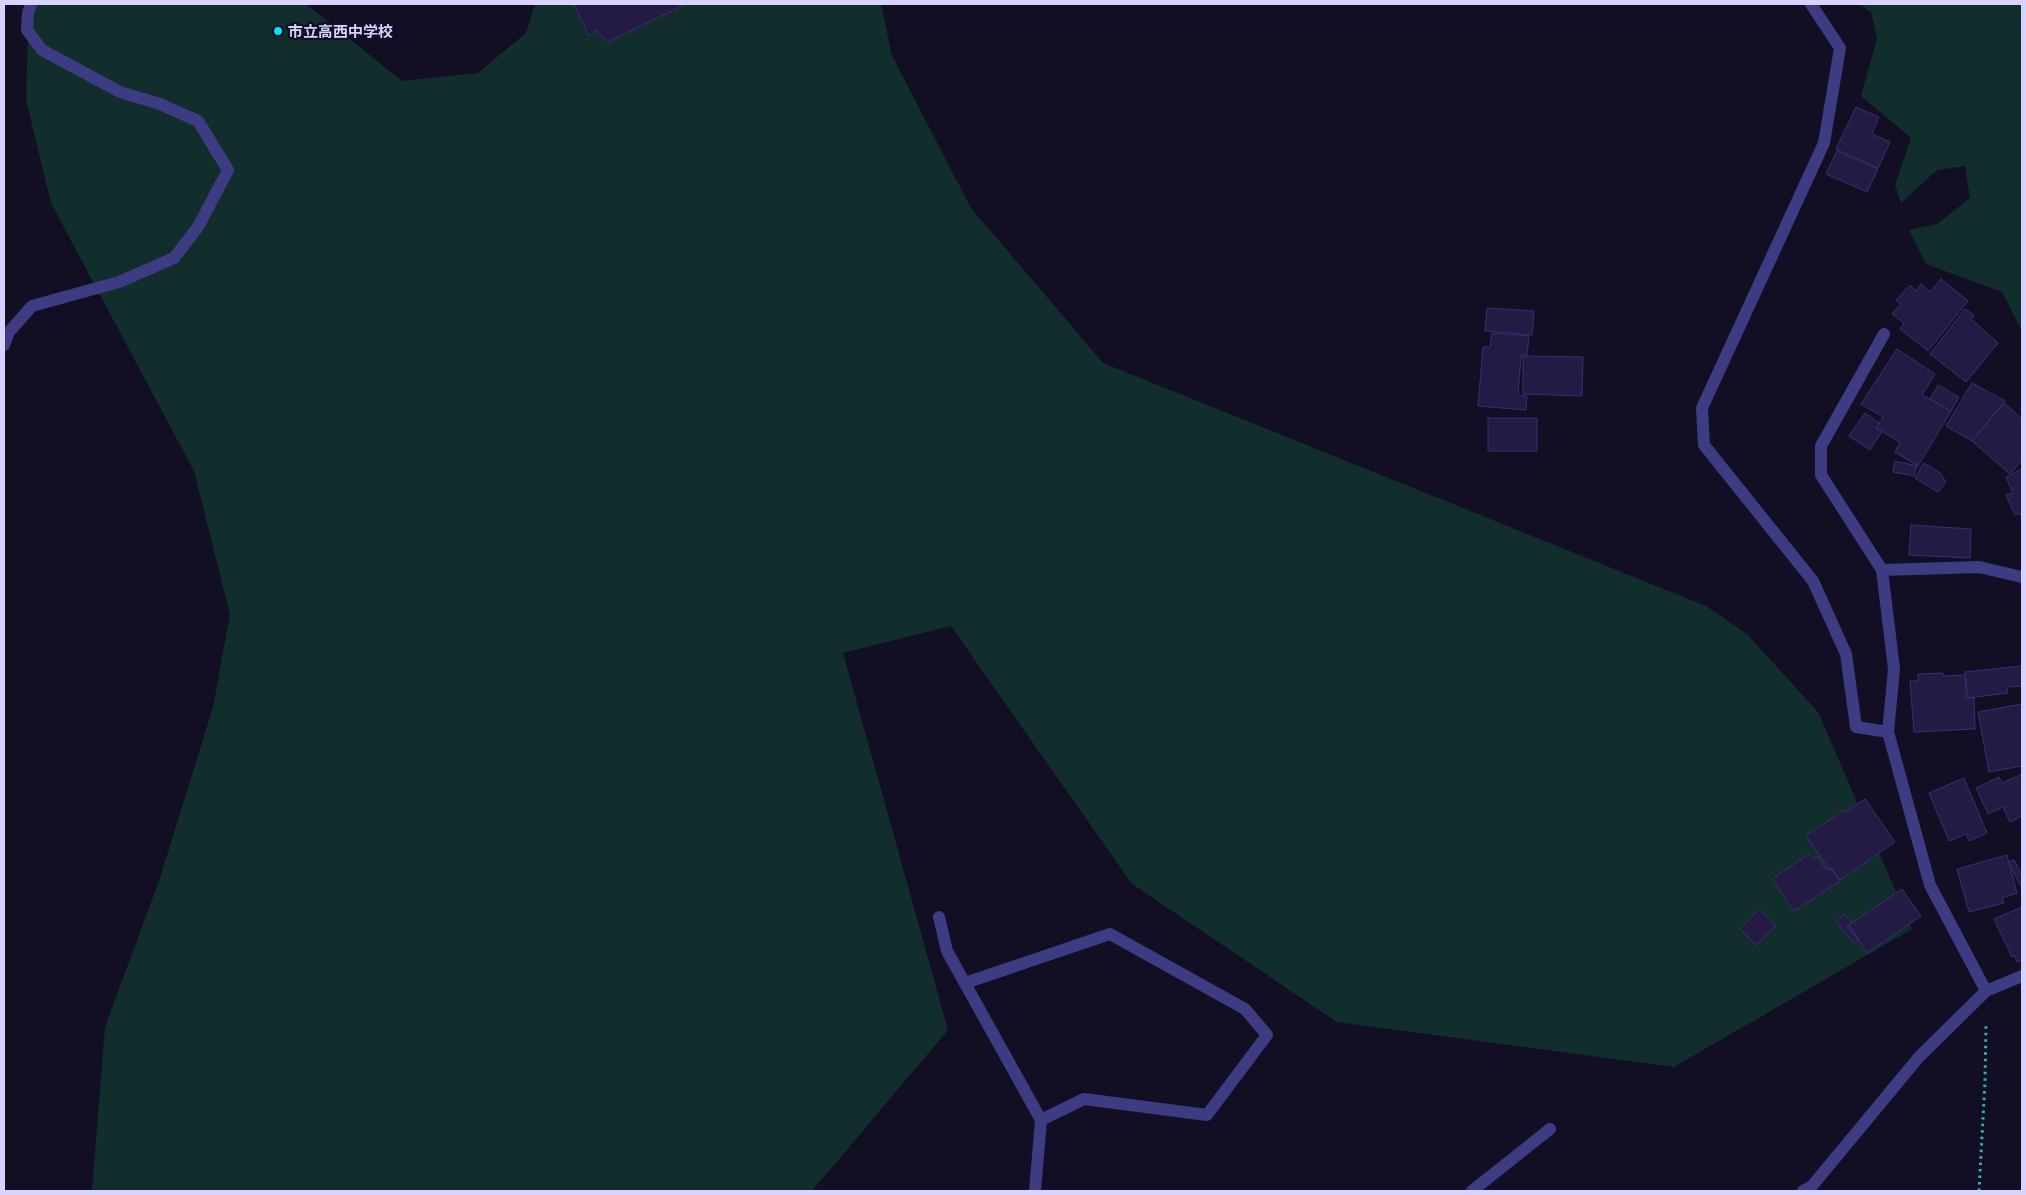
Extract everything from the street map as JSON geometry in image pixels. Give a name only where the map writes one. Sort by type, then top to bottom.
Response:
[{"type":"street","points":[[4,344],[9,332],[32,306],[119,282],[174,258],[198,227],[228,170],[198,121],[160,104],[120,92],[42,50],[27,30],[28,13],[31,4]]},
{"type":"street","points":[[1811,4],[1840,48],[1824,143],[1702,408],[1704,445],[1813,581],[1846,654],[1856,727],[1888,732]]},
{"type":"street","points":[[1884,334],[1822,446],[1821,475],[1882,570],[1894,669],[1888,732],[1930,885],[1986,991]]},
{"type":"street","points":[[1882,570],[1979,567],[2022,577]]},
{"type":"street","points":[[939,917],[947,951],[1041,1120],[1036,1191]]},
{"type":"street","points":[[965,983],[1110,934],[1245,1009],[1267,1035],[1207,1115],[1084,1099],[1041,1120]]},
{"type":"street","points":[[1803,1191],[1812,1186],[1919,1057],[1986,991],[2022,976]]},
{"type":"street","points":[[1472,1191],[1550,1129]]},
{"type":"path","points":[[1979,1191],[1985,1082],[1986,991]]},
{"type":"green space","points":[[29,4],[306,4],[402,81],[478,73],[526,33],[535,4],[881,4],[892,56],[971,208],[1103,363],[1706,606],[1747,634],[1818,712],[1912,929],[1674,1067],[1337,1022],[1132,884],[951,626],[843,653],[948,1030],[812,1191],[92,1191],[105,1027],[160,878],[213,707],[230,615],[194,471],[51,203],[26,100]]},
{"type":"green space","points":[[1859,4],[2022,4],[2022,331],[2002,292],[1926,264],[1909,230],[1937,224],[1970,198],[1965,166],[1937,170],[1901,203],[1895,185],[1911,138],[1861,96],[1877,38],[1871,12]]},
{"type":"building","points":[[574,4],[686,4],[608,42],[596,31],[589,36]]},
{"type":"building","points":[[1856,107],[1879,117],[1872,134],[1890,142],[1878,168],[1836,149]]},
{"type":"building","points":[[1837,151],[1878,169],[1867,192],[1826,174]]},
{"type":"building","points":[[1941,279],[1968,301],[1928,351],[1900,329],[1904,323],[1892,314],[1901,304],[1896,300],[1910,285],[1916,291],[1921,284],[1930,292]]},
{"type":"building","points":[[1487,308],[1534,311],[1532,335],[1485,331]]},
{"type":"building","points":[[1965,309],[1974,315],[1971,319],[1998,343],[1966,382],[1930,354]]},
{"type":"building","points":[[1492,333],[1529,336],[1527,355],[1521,355],[1518,395],[1527,396],[1526,410],[1478,406],[1483,347],[1490,347]]},
{"type":"building","points":[[1897,349],[1935,374],[1922,395],[1951,411],[1918,466],[1895,452],[1900,442],[1876,428],[1883,417],[1861,404]]},
{"type":"building","points":[[1523,356],[1583,357],[1582,396],[1523,394]]},
{"type":"building","points":[[1972,383],[2005,401],[1972,441],[1946,426]]},
{"type":"building","points":[[1938,385],[1959,397],[1951,411],[1930,399]]},
{"type":"building","points":[[2004,403],[2022,419],[2022,460],[2010,474],[1972,441]]},
{"type":"building","points":[[1865,413],[1879,423],[1876,428],[1882,431],[1870,450],[1849,436]]},
{"type":"building","points":[[1488,418],[1537,418],[1537,451],[1488,451]]},
{"type":"building","points":[[1895,461],[1917,466],[1914,476],[1893,472]]},
{"type":"building","points":[[1924,463],[1940,473],[1946,482],[1938,492],[1915,478]]},
{"type":"building","points":[[2022,469],[2022,519],[2020,513],[2015,515],[2006,495],[2013,493],[2006,477]]},
{"type":"building","points":[[1911,525],[1971,529],[1970,558],[1909,555]]},
{"type":"building","points":[[2022,666],[2022,686],[2007,687],[2008,693],[1968,698],[1965,672]]},
{"type":"building","points":[[1943,673],[1943,676],[1965,675],[1966,698],[1974,698],[1975,729],[1914,732],[1910,681],[1918,681],[1918,674]]},
{"type":"building","points":[[2022,704],[2022,766],[1989,772],[1978,712]]},
{"type":"building","points":[[2022,774],[2022,816],[2010,822],[2003,807],[1988,814],[1976,788],[1999,777],[2002,783]]},
{"type":"building","points":[[1964,778],[1987,833],[1969,841],[1966,834],[1949,841],[1929,793]]},
{"type":"building","points":[[1865,799],[1895,842],[1840,880],[1831,868],[1829,869],[1806,836],[1844,810],[1845,812]]},
{"type":"building","points":[[1809,854],[1813,859],[1818,857],[1827,871],[1831,869],[1840,881],[1794,911],[1772,879]]},
{"type":"building","points":[[2007,855],[2017,893],[2002,898],[2004,903],[1969,912],[1957,869]]},
{"type":"building","points":[[2014,860],[2022,875],[2022,888],[2008,862]]},
{"type":"building","points":[[1902,889],[1921,916],[1867,953],[1849,925]]},
{"type":"building","points":[[2022,907],[2022,960],[2017,962],[2015,956],[2012,957],[1994,919]]},
{"type":"building","points":[[1759,909],[1776,926],[1756,945],[1740,929]]},
{"type":"building","points":[[1845,914],[1852,923],[1847,926],[1858,940],[1854,943],[1836,922]]},
{"type":"place","name":"市立高西中学校","points":[[278,31]]}]
